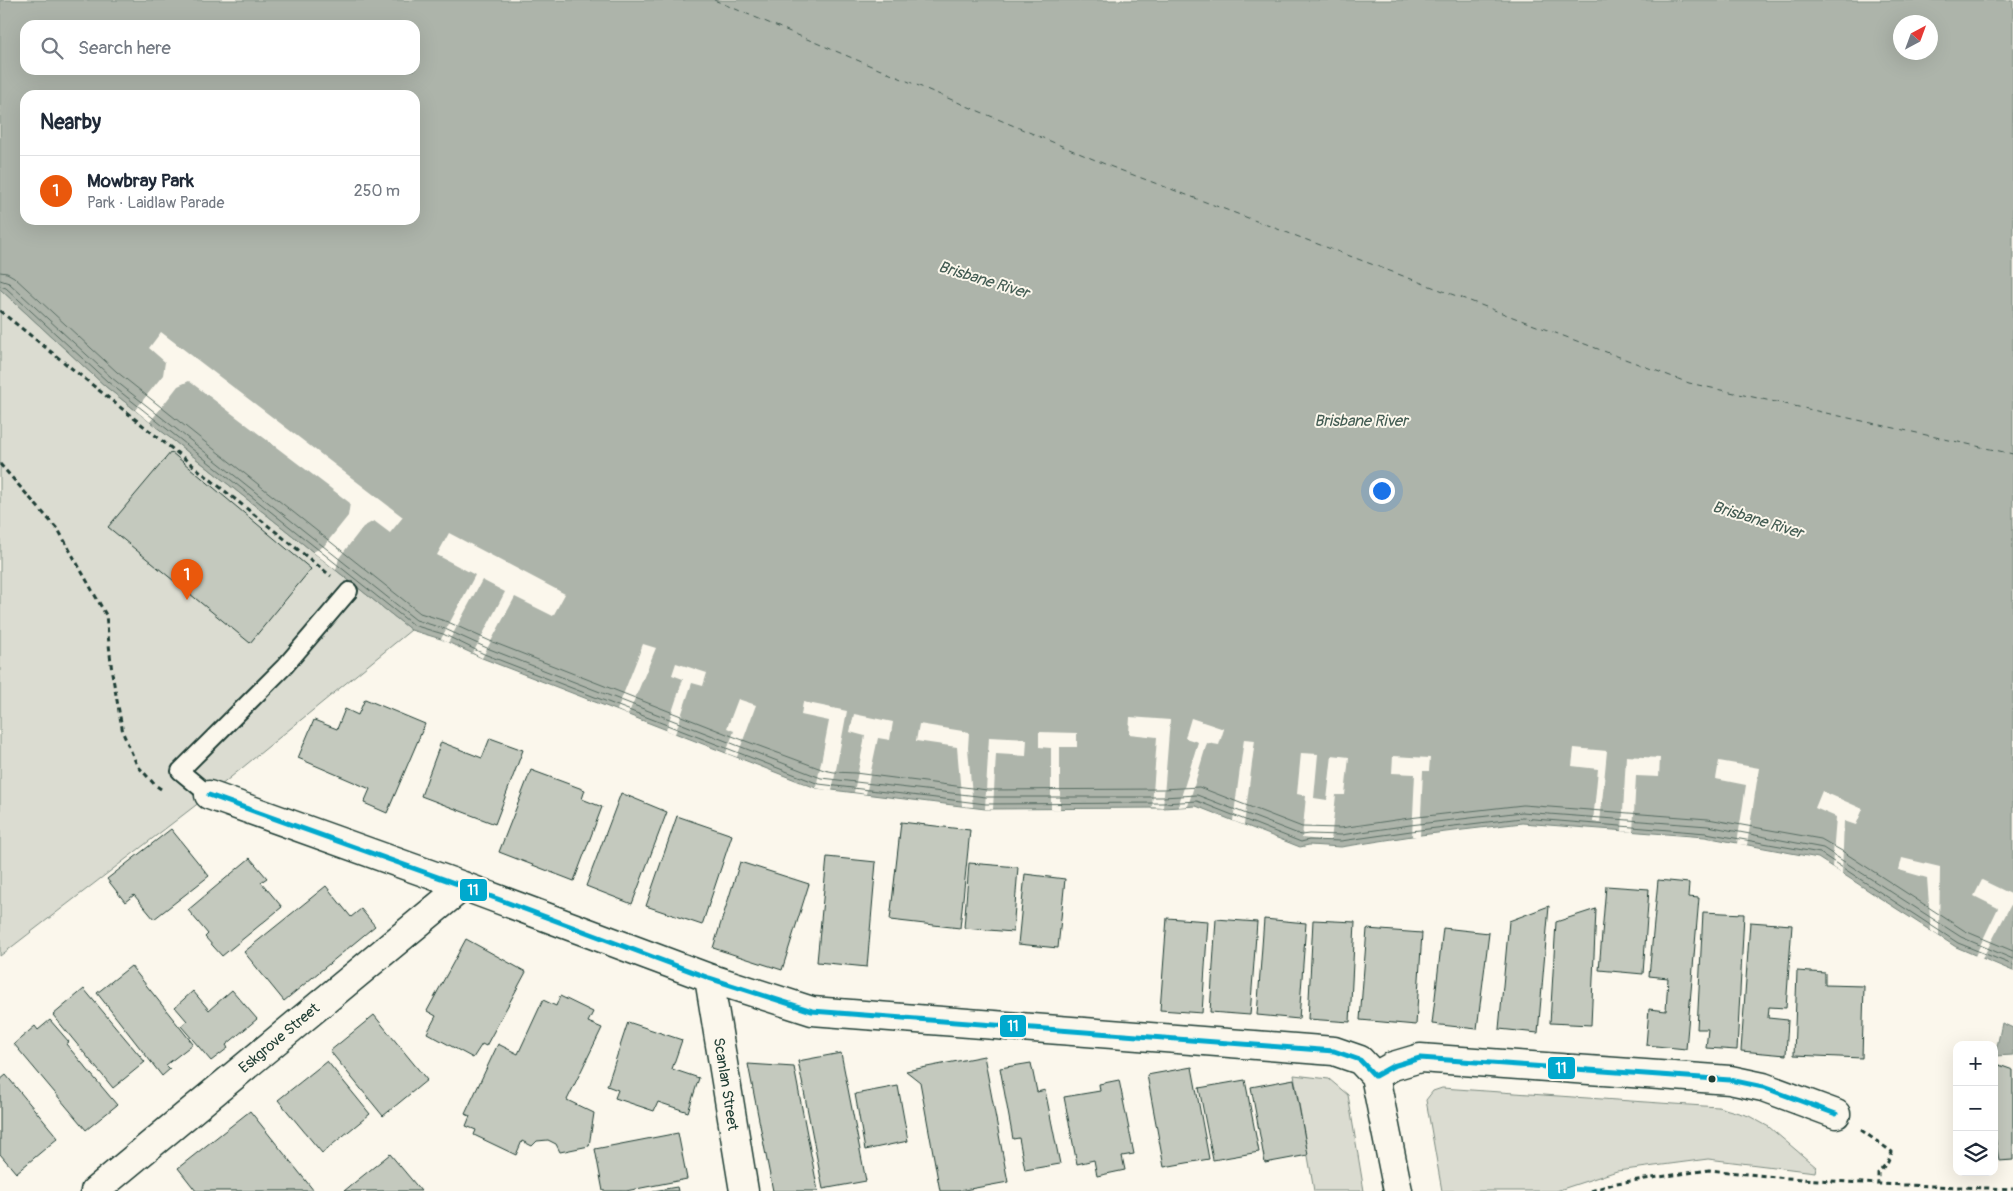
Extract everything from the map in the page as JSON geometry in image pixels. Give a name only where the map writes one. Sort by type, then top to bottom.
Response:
[{"type":"street","points":[[209,795],[463,886],[709,978],[812,1011],[1334,1051],[1360,1060],[1375,1076],[1398,1191]]},
{"type":"street","name":"Eskgrove Street","points":[[95,1191],[463,886]]},
{"type":"street","name":"Scanlan Street","points":[[709,978],[744,1191]]},
{"type":"street","points":[[1375,1076],[1393,1066],[1420,1058],[1730,1080],[1763,1087],[1836,1114]]},
{"type":"lane","points":[[209,795],[180,771],[285,666],[349,590]]},
{"type":"path","points":[[0,311],[349,590]]},
{"type":"path","points":[[0,464],[59,531],[106,615],[112,673],[123,733],[137,764],[155,785],[163,790]]},
{"type":"path","points":[[1836,1114],[1892,1152],[1888,1162],[1878,1172],[1878,1184]]},
{"type":"path","points":[[1591,1191],[1616,1183],[1709,1170],[1786,1178],[1878,1184],[2013,1189]]},
{"type":"shaded area","points":[[0,289],[105,386],[411,630],[209,795],[0,956]]},
{"type":"shaded area","points":[[1294,1075],[1329,1079],[1348,1095],[1364,1191],[1314,1191]]},
{"type":"shaded area","points":[[1442,1088],[1718,1107],[1749,1116],[1769,1127],[1816,1167],[1815,1172],[1708,1159],[1617,1171],[1556,1191],[1442,1191],[1426,1100],[1433,1091]]},
{"type":"water","name":"Brisbane River","points":[[0,0],[2013,0],[2013,971],[1956,947],[1818,858],[1705,837],[1522,823],[1412,836],[1341,847],[1309,845],[1300,847],[1196,806],[1163,808],[985,809],[816,788],[482,658],[441,639],[411,630],[105,386],[0,289]]},
{"type":"water","points":[[2002,1023],[2013,1028],[2013,1055],[1998,1056],[1998,1042]]},
{"type":"pier","points":[[161,332],[403,517],[390,533],[374,521],[363,527],[339,558],[336,570],[313,552],[324,546],[348,516],[350,503],[189,381],[178,386],[150,422],[135,410],[163,375],[165,362],[149,348]]},
{"type":"pier","points":[[449,533],[565,594],[553,616],[515,597],[482,658],[473,653],[505,592],[482,580],[448,643],[441,639],[475,575],[437,555]]},
{"type":"pier","points":[[643,644],[656,648],[628,715],[617,710]]},
{"type":"pier","points":[[676,663],[707,673],[703,686],[692,683],[675,734],[666,730],[683,679],[672,675]]},
{"type":"pier","points":[[738,699],[756,705],[737,757],[726,753],[734,731],[727,728]]},
{"type":"pier","points":[[803,702],[847,711],[832,791],[816,788],[829,721],[801,715]]},
{"type":"pier","points":[[854,714],[893,722],[890,740],[878,738],[866,794],[854,792],[865,736],[850,732]]},
{"type":"pier","points":[[1130,717],[1170,720],[1163,808],[1152,807],[1157,737],[1129,734]]},
{"type":"pier","points":[[1191,718],[1224,729],[1219,745],[1207,743],[1188,806],[1178,807],[1198,742],[1185,738]]},
{"type":"pier","points":[[919,724],[969,732],[968,748],[973,807],[962,806],[957,747],[916,741]]},
{"type":"pier","points":[[1039,732],[1077,733],[1077,747],[1060,747],[1060,809],[1051,809],[1051,748],[1039,747]]},
{"type":"pier","points":[[989,737],[1027,739],[1026,756],[996,754],[993,809],[985,809]]},
{"type":"pier","points":[[1244,739],[1255,740],[1244,825],[1233,821]]},
{"type":"pier","points":[[1574,748],[1607,751],[1600,823],[1593,822],[1598,769],[1572,766]]},
{"type":"pier","points":[[1301,753],[1318,754],[1314,798],[1327,800],[1332,755],[1349,757],[1345,795],[1336,795],[1331,841],[1302,838],[1306,796],[1297,794]]},
{"type":"pier","points":[[1393,756],[1430,758],[1429,771],[1423,771],[1420,836],[1412,836],[1415,774],[1392,773]]},
{"type":"pier","points":[[1626,756],[1660,758],[1659,777],[1636,776],[1633,832],[1622,831]]},
{"type":"pier","points":[[1719,761],[1759,768],[1747,845],[1737,844],[1746,785],[1716,779]]},
{"type":"pier","points":[[1822,791],[1863,809],[1856,825],[1844,821],[1842,874],[1832,867],[1836,817],[1815,808]]},
{"type":"pier","points":[[1902,858],[1940,867],[1939,936],[1931,931],[1927,878],[1899,870]]},
{"type":"pier","points":[[1982,880],[2013,895],[2013,901],[1982,959],[1975,956],[1998,908],[1974,896]]},
{"type":"building","points":[[171,452],[311,569],[250,643],[108,527]]},
{"type":"building","points":[[365,699],[425,724],[387,813],[364,803],[370,789],[298,758],[314,720],[337,729],[345,709],[358,715]]},
{"type":"building","points":[[490,738],[523,750],[495,824],[421,796],[441,742],[482,758]]},
{"type":"building","points":[[531,770],[585,790],[582,799],[602,807],[574,881],[499,852]]},
{"type":"building","points":[[621,793],[667,812],[632,904],[586,886]]},
{"type":"building","points":[[677,816],[732,835],[702,925],[646,906]]},
{"type":"building","points":[[901,822],[970,830],[960,928],[890,920]]},
{"type":"building","points":[[171,829],[209,876],[154,919],[134,895],[125,902],[107,879]]},
{"type":"building","points":[[827,857],[876,862],[867,967],[817,962]]},
{"type":"building","points":[[250,858],[267,878],[261,882],[282,907],[222,956],[205,937],[208,934],[188,910]]},
{"type":"building","points":[[740,862],[809,884],[782,970],[713,948]]},
{"type":"building","points":[[969,863],[1018,867],[1013,932],[964,928]]},
{"type":"building","points":[[1025,874],[1065,879],[1058,948],[1018,944]]},
{"type":"building","points":[[1658,880],[1689,883],[1688,897],[1699,898],[1686,1049],[1646,1045],[1649,1009],[1666,1011],[1668,978],[1649,976]]},
{"type":"building","points":[[326,886],[351,917],[361,909],[375,926],[284,1001],[244,952]]},
{"type":"building","points":[[1606,886],[1649,889],[1643,974],[1599,970]]},
{"type":"building","points":[[1549,906],[1538,1033],[1499,1029],[1509,921]]},
{"type":"building","points":[[1596,909],[1591,1025],[1550,1023],[1556,922]]},
{"type":"building","points":[[1703,912],[1744,914],[1737,1050],[1706,1048],[1708,1029],[1697,1029]]},
{"type":"building","points":[[1167,918],[1208,921],[1202,1013],[1160,1010]]},
{"type":"building","points":[[1216,919],[1257,922],[1250,1015],[1210,1012]]},
{"type":"building","points":[[1264,919],[1306,923],[1299,1019],[1257,1015]]},
{"type":"building","points":[[1313,920],[1355,922],[1350,1022],[1308,1019]]},
{"type":"building","points":[[1750,922],[1792,925],[1786,1008],[1769,1007],[1768,1018],[1788,1020],[1786,1055],[1741,1051]]},
{"type":"building","points":[[1443,928],[1489,933],[1477,1029],[1432,1024]]},
{"type":"building","points":[[1367,929],[1422,933],[1416,1025],[1360,1020]]},
{"type":"building","points":[[466,939],[526,972],[486,1046],[482,1044],[473,1058],[427,1033],[436,1016],[427,1011]]},
{"type":"building","points":[[131,966],[193,1044],[166,1065],[170,1069],[162,1076],[97,993]]},
{"type":"building","points":[[1797,971],[1825,973],[1825,985],[1864,986],[1862,1058],[1794,1055]]},
{"type":"building","points":[[84,989],[145,1062],[113,1088],[53,1015]]},
{"type":"building","points":[[232,990],[257,1019],[226,1045],[228,1048],[211,1061],[181,1026],[187,1021],[175,1007],[193,991],[209,1010]]},
{"type":"building","points":[[560,996],[593,1012],[588,1022],[602,1028],[567,1100],[594,1113],[589,1146],[560,1152],[556,1144],[548,1140],[537,1141],[532,1146],[522,1141],[516,1155],[474,1135],[476,1130],[466,1126],[470,1116],[465,1114],[498,1044],[518,1054],[543,1000],[556,1006]]},
{"type":"building","points":[[374,1015],[427,1080],[383,1116],[330,1051]]},
{"type":"building","points":[[50,1020],[69,1042],[66,1044],[117,1105],[86,1130],[14,1044],[35,1026],[38,1030]]},
{"type":"building","points":[[628,1022],[682,1040],[672,1069],[699,1078],[688,1112],[658,1102],[654,1111],[615,1098],[618,1090],[607,1086]]},
{"type":"building","points":[[841,1053],[866,1181],[823,1189],[798,1061]]},
{"type":"building","points":[[984,1056],[1008,1182],[959,1191],[940,1191],[920,1082],[906,1071]]},
{"type":"building","points":[[327,1061],[370,1114],[322,1153],[278,1100]]},
{"type":"building","points":[[1031,1063],[1037,1092],[1045,1090],[1060,1164],[1025,1170],[1019,1138],[1013,1139],[1000,1068]]},
{"type":"building","points":[[748,1064],[794,1067],[818,1191],[773,1191]]},
{"type":"building","points":[[1999,1065],[2013,1070],[2013,1160],[1999,1161]]},
{"type":"building","points":[[1192,1067],[1209,1159],[1164,1167],[1147,1075]]},
{"type":"building","points":[[6,1075],[58,1138],[16,1173],[0,1154],[0,1080]]},
{"type":"building","points":[[1294,1079],[1308,1155],[1265,1163],[1251,1087]]},
{"type":"building","points":[[1119,1080],[1134,1154],[1122,1156],[1125,1170],[1097,1176],[1094,1160],[1077,1164],[1064,1097],[1100,1091],[1099,1084]]},
{"type":"building","points":[[1245,1080],[1259,1152],[1213,1160],[1199,1088]]},
{"type":"building","points":[[898,1086],[908,1141],[865,1150],[855,1094]]},
{"type":"building","points":[[250,1111],[314,1191],[196,1191],[178,1168]]},
{"type":"building","points":[[678,1133],[687,1179],[626,1191],[603,1191],[595,1149]]},
{"type":"building","points":[[390,1154],[421,1191],[344,1191]]},
{"type":"building","points":[[677,1187],[678,1191],[653,1191]]},
{"type":"ferry route","points":[[714,0],[1112,167],[1689,383],[2013,454]]},
{"type":"transit line","name":"11","points":[[209,795],[463,886],[709,978],[812,1011],[1334,1051],[1360,1060],[1375,1076],[1393,1066],[1420,1058],[1730,1080],[1763,1087],[1836,1114]]},
{"type":"place","name":"Mowbray Park","points":[[187,600]]}]
